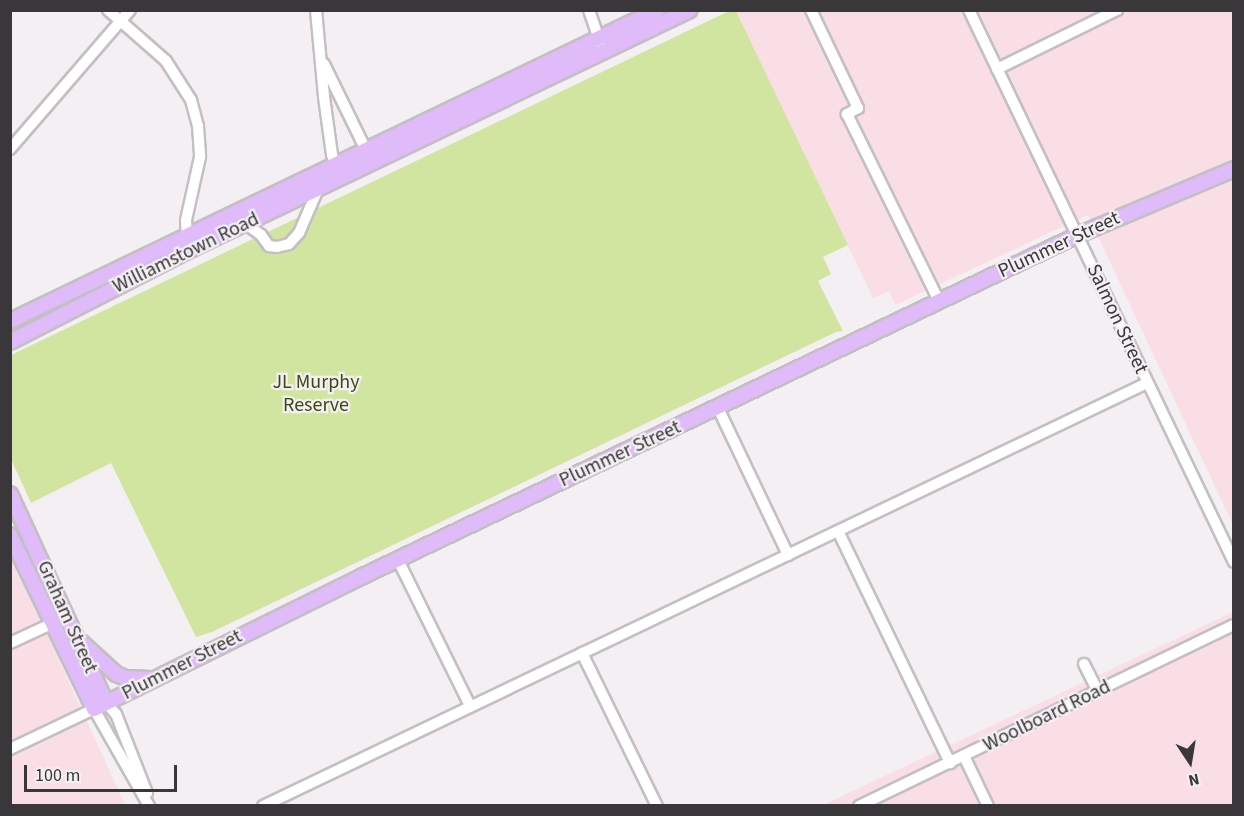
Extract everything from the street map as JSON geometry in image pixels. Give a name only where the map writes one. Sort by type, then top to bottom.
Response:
[{"type":"main road","name":"Williamstown Road","points":[[10,321],[190,243],[246,224],[601,45],[657,10]]},
{"type":"main road","name":"Williamstown Road","points":[[10,342],[366,150],[601,45],[690,10]]},
{"type":"main road","points":[[336,165],[363,167],[366,150]]},
{"type":"main road","name":"Plummer Street","points":[[100,706],[398,560],[939,301],[1078,235],[1233,168]]},
{"type":"main road","name":"Graham Street","points":[[13,506],[73,634],[100,706]]},
{"type":"main road","name":"Graham Street","points":[[10,535],[53,623],[100,706]]},
{"type":"main road","points":[[73,634],[116,674],[131,678],[154,679]]},
{"type":"street","points":[[108,10],[151,47],[176,74],[196,115],[200,157],[197,182],[186,220],[190,243]]},
{"type":"street","points":[[10,149],[130,10]]},
{"type":"street","points":[[315,10],[324,97],[332,155],[336,165]]},
{"type":"street","points":[[589,10],[601,45]]},
{"type":"street","points":[[811,10],[858,108],[847,114],[939,301]]},
{"type":"street","name":"Salmon Street","points":[[969,10],[1233,562]]},
{"type":"street","points":[[997,69],[1116,10]]},
{"type":"street","points":[[321,55],[366,150]]},
{"type":"street","points":[[246,224],[261,235],[269,246],[290,244],[299,233],[318,189]]},
{"type":"street","points":[[263,806],[1147,383]]},
{"type":"street","points":[[718,408],[788,555]]},
{"type":"street","points":[[838,531],[950,763]]},
{"type":"street","points":[[398,560],[470,706]]},
{"type":"street","points":[[10,643],[53,623]]},
{"type":"street","name":"Woolboard Road","points":[[859,806],[1233,625]]},
{"type":"street","points":[[582,653],[657,806]]},
{"type":"street","points":[[1084,664],[1098,691]]},
{"type":"street","name":"Plummer Street","points":[[10,749],[100,706]]},
{"type":"street","name":"Graham Street","points":[[100,706],[151,806]]},
{"type":"street","name":"Graham Street","points":[[100,706],[116,714],[151,806]]},
{"type":"street","points":[[964,756],[988,806]]},
{"type":"shaded area","points":[[736,11],[1233,11],[1233,525],[1088,215],[895,305],[889,291],[873,298]]},
{"type":"shaded area","points":[[11,554],[125,805],[11,805]]},
{"type":"shaded area","points":[[1233,612],[1233,805],[823,805]]},
{"type":"green space","name":"JL Murphy Reserve","points":[[729,11],[736,11],[848,245],[823,257],[831,274],[818,281],[843,331],[836,332],[212,632],[196,637],[111,463],[31,503],[11,459],[11,355]]}]
